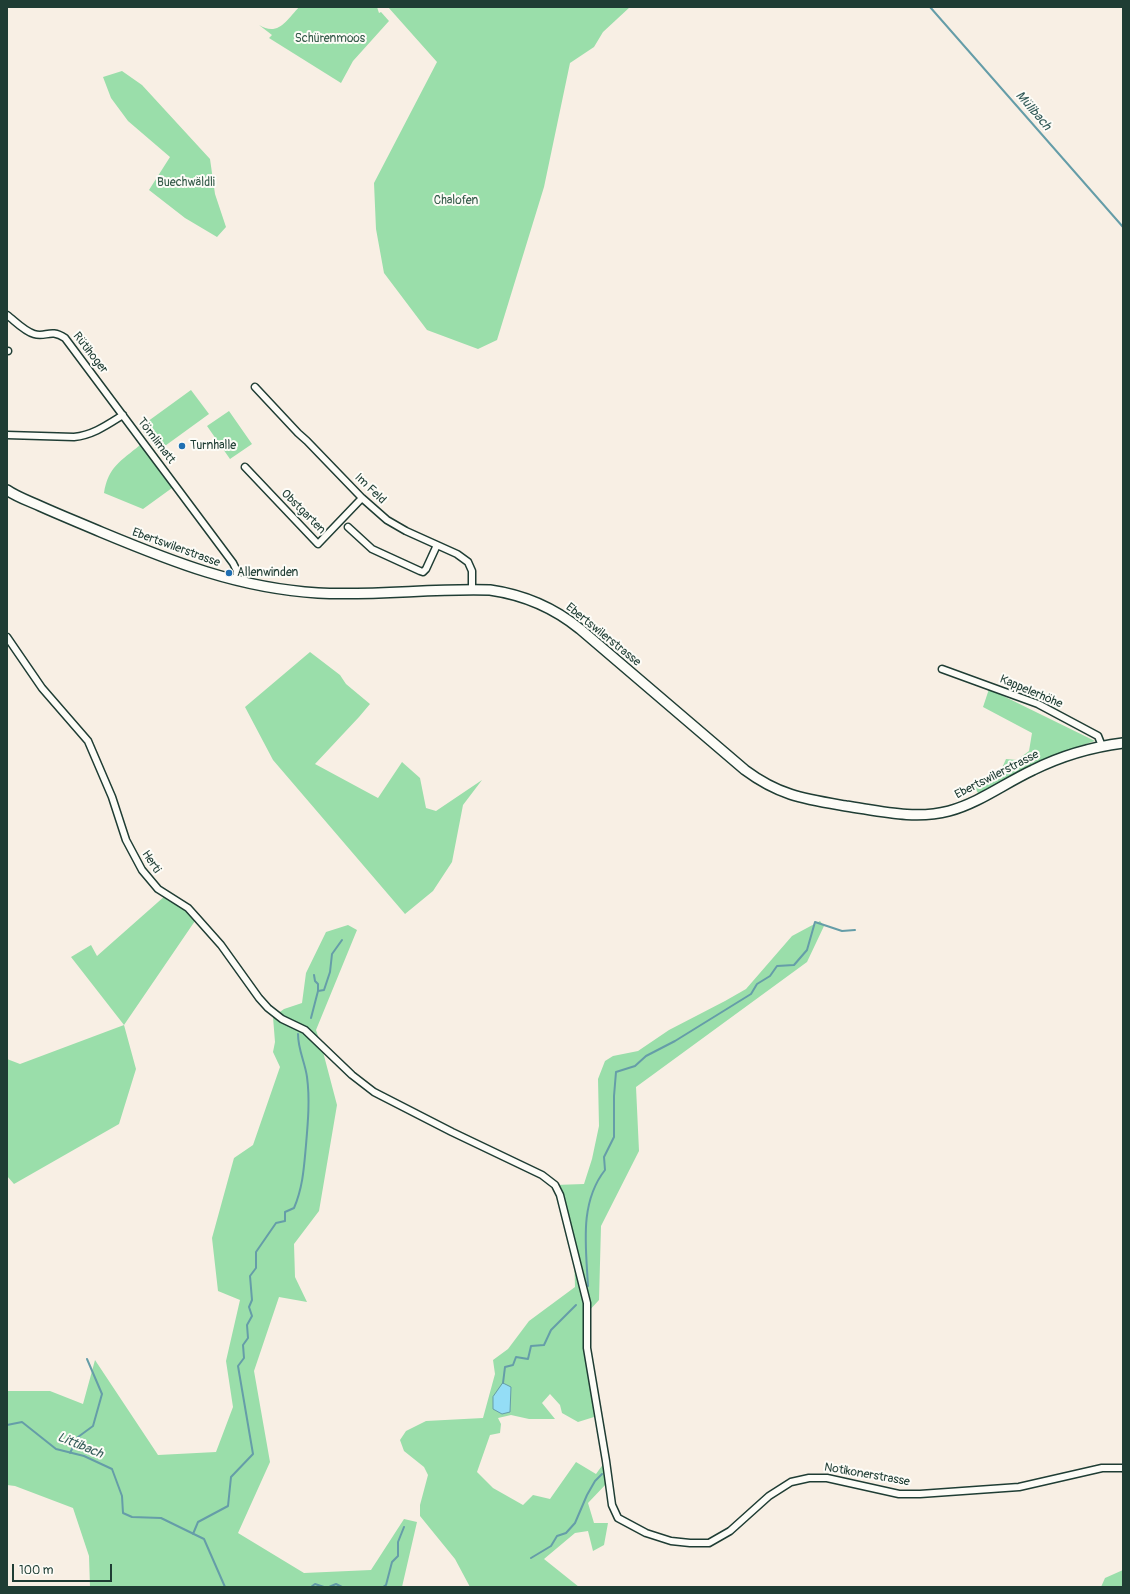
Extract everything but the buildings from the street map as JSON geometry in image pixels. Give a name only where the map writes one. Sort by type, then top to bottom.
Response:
[{"type":"street","name":"Rütihoger","points":[[7,315],[35,335],[58,333],[65,338],[123,415]]},
{"type":"street","name":"Im Feld","points":[[255,387],[362,498],[387,520],[437,546],[457,554],[468,562],[472,571],[472,589]]},
{"type":"street","name":"Tömlimatt","points":[[7,435],[84,436],[95,433],[123,415],[233,563],[237,571],[237,581]]},
{"type":"street","name":"Obstgarten","points":[[245,467],[318,544],[362,498]]},
{"type":"street","name":"Ebertswilerstrasse","points":[[7,490],[62,516],[159,556],[208,573],[237,581],[328,593],[472,589],[508,592],[539,602],[554,610],[580,629],[745,770],[772,788],[799,798],[901,814],[933,814],[948,812],[973,802],[1050,762],[1102,746],[1123,743]]},
{"type":"street","points":[[348,527],[372,549],[423,572],[426,569],[437,546]]},
{"type":"street","name":"Herti","points":[[7,637],[42,688],[88,741],[109,790],[126,840],[142,870],[158,890],[188,908],[221,945],[259,998],[268,1008],[282,1019],[305,1030],[352,1075],[374,1092],[542,1175],[555,1185],[560,1195],[587,1303],[587,1348],[606,1461]]},
{"type":"street","name":"Kappelerhöhe","points":[[942,669],[1038,704],[1098,736],[1102,746]]},
{"type":"street","name":"Notikonerstrasse","points":[[606,1461],[612,1505],[618,1518],[646,1533],[671,1541],[690,1544],[708,1543],[730,1531],[769,1496],[791,1482],[809,1478],[827,1478],[899,1494],[920,1494],[1019,1487],[1102,1468],[1123,1468]]},
{"type":"green space","name":"Schürenmoos","points":[[299,7],[377,7],[379,13],[381,12],[389,21],[353,61],[341,83],[269,38],[272,35],[259,25],[272,29],[277,28],[286,22]]},
{"type":"green space","name":"Chalofen","points":[[388,7],[630,7],[603,32],[594,47],[570,63],[544,187],[497,340],[478,349],[427,330],[384,273],[376,229],[374,183],[437,62]]},
{"type":"green space","name":"Buechwäldli","points":[[122,71],[142,85],[210,159],[215,194],[226,227],[217,237],[185,218],[149,190],[170,157],[128,121],[111,98],[103,77]]},
{"type":"green space","points":[[191,390],[209,414],[158,451],[140,427]]},
{"type":"green space","points":[[229,411],[252,444],[230,459],[207,426]]},
{"type":"green space","points":[[140,445],[172,488],[143,509],[104,493],[109,477],[116,465]]},
{"type":"green space","points":[[310,652],[340,675],[346,684],[370,704],[315,764],[378,798],[402,762],[420,778],[426,808],[436,811],[482,780],[463,805],[452,862],[433,891],[405,914],[273,760],[245,707]]},
{"type":"green space","points":[[989,689],[1095,741],[1068,750],[979,795],[974,786],[999,775],[1006,759],[1017,760],[1029,751],[1032,733],[983,707]]},
{"type":"green space","points":[[166,895],[197,918],[124,1025],[71,957],[91,945],[97,956]]},
{"type":"green space","points":[[820,921],[824,926],[807,962],[636,1087],[639,1151],[601,1226],[599,1300],[587,1313],[594,1417],[578,1422],[562,1413],[560,1405],[550,1394],[542,1403],[555,1419],[529,1419],[511,1415],[498,1418],[501,1424],[500,1433],[490,1435],[477,1472],[493,1488],[523,1505],[533,1495],[550,1499],[576,1462],[596,1474],[604,1463],[607,1483],[588,1503],[594,1523],[608,1523],[604,1545],[593,1551],[588,1531],[575,1533],[544,1559],[579,1587],[470,1587],[455,1559],[420,1516],[420,1505],[428,1475],[424,1467],[404,1451],[400,1440],[406,1431],[426,1421],[483,1418],[495,1374],[493,1360],[508,1349],[529,1321],[575,1287],[574,1250],[555,1185],[584,1184],[592,1159],[599,1126],[598,1079],[605,1061],[613,1056],[638,1051],[669,1030],[746,989],[792,936]]},
{"type":"green space","points":[[348,925],[357,930],[316,1030],[337,1105],[319,1211],[294,1244],[295,1277],[307,1302],[279,1297],[254,1371],[270,1462],[238,1533],[304,1573],[371,1570],[404,1519],[417,1522],[402,1587],[90,1587],[89,1556],[73,1508],[15,1486],[7,1485],[7,1391],[50,1391],[83,1404],[95,1360],[158,1455],[216,1452],[233,1407],[226,1361],[240,1300],[218,1291],[212,1238],[234,1158],[253,1145],[280,1067],[273,1052],[275,1042],[273,1017],[284,1009],[302,1003],[306,973],[326,932]]},
{"type":"green space","points":[[124,1025],[136,1069],[119,1124],[14,1184],[7,1176],[7,1059],[20,1064]]},
{"type":"green space","points":[[1123,1570],[1123,1587],[1101,1587],[1105,1578]]},
{"type":"water","points":[[503,1383],[511,1387],[510,1412],[502,1414],[493,1409],[493,1397]]},
{"type":"waterway","name":"Mülibach","points":[[930,7],[1123,227]]},
{"type":"waterway","points":[[588,1286],[586,1226],[591,1197],[605,1170],[604,1157],[614,1137],[614,1096],[616,1072],[635,1066],[646,1056],[675,1041],[751,994],[757,984],[770,976],[777,966],[794,965],[807,950],[815,922],[842,931],[855,930]]},
{"type":"waterway","points":[[311,1018],[318,991],[324,990],[330,972],[332,954],[342,940]]},
{"type":"waterway","points":[[314,975],[315,981],[318,984],[318,991]]},
{"type":"waterway","points":[[193,1534],[198,1522],[228,1506],[231,1477],[253,1454],[238,1366],[244,1358],[243,1345],[248,1338],[247,1325],[252,1316],[249,1307],[252,1300],[250,1276],[256,1268],[256,1252],[276,1223],[285,1221],[285,1212],[294,1208],[304,1169],[308,1094],[307,1077],[299,1045],[298,1034]]},
{"type":"waterway","points":[[503,1383],[505,1367],[513,1365],[516,1357],[528,1359],[531,1346],[544,1345],[551,1330],[576,1305]]},
{"type":"waterway","points":[[70,1453],[78,1437],[93,1426],[102,1394],[87,1359]]},
{"type":"waterway","name":"Littibach","points":[[7,1425],[22,1422],[56,1449],[84,1456],[112,1469],[122,1496],[123,1513],[132,1517],[161,1518],[204,1539],[225,1587]]},
{"type":"waterway","points":[[531,1558],[551,1546],[557,1536],[566,1533],[575,1523],[587,1495],[595,1481],[602,1474]]},
{"type":"waterway","points":[[383,1587],[386,1585],[392,1562],[398,1556],[398,1542],[404,1527]]},
{"type":"waterway","points":[[311,1587],[315,1584],[324,1587]]},
{"type":"waterway","points":[[329,1587],[336,1584],[342,1587]]},
{"type":"place","name":"Turnhalle","points":[[182,446]]},
{"type":"place","name":"Allenwinden","points":[[229,573]]}]
